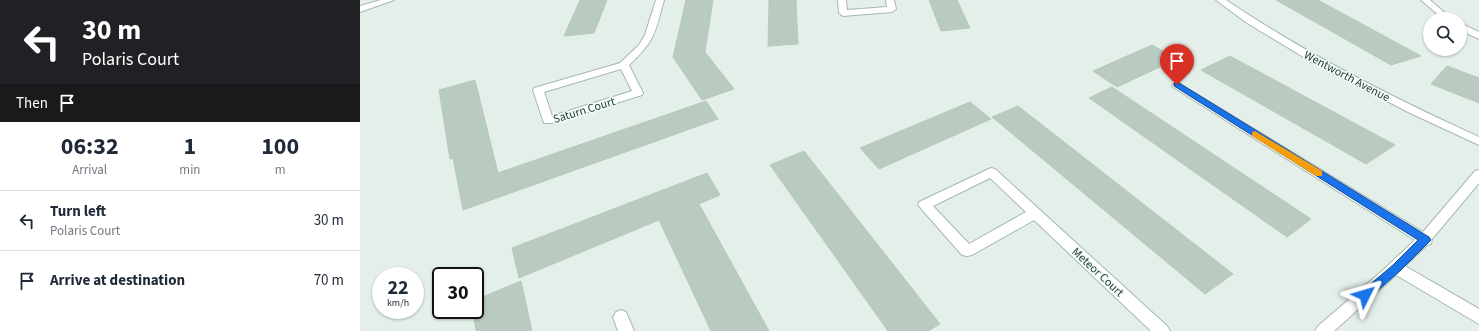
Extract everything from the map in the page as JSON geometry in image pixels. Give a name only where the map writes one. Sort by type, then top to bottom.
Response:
[{"type":"street","points":[[360,9],[390,0]]},
{"type":"street","name":"Saturn Court","points":[[624,64],[638,93],[548,121],[538,90],[624,64],[643,47],[650,35],[660,0]]},
{"type":"street","points":[[842,0],[843,12],[892,9],[890,0]]},
{"type":"street","name":"Wentworth Avenue","points":[[1220,0],[1249,20],[1322,64],[1412,110],[1479,141]]},
{"type":"street","points":[[1425,0],[1440,12]]},
{"type":"street","points":[[1467,30],[1479,36]]},
{"type":"street","points":[[1177,85],[1426,240]]},
{"type":"street","name":"Meteor Court","points":[[1035,213],[967,251],[924,205],[991,172],[1162,331]]},
{"type":"street","points":[[1323,331],[1426,240],[1479,174]]},
{"type":"street","points":[[1396,268],[1479,317]]},
{"type":"building","points":[[580,0],[607,0],[594,33],[564,36]]},
{"type":"building","points":[[686,0],[713,0],[705,52],[734,89],[702,100],[673,57]]},
{"type":"building","points":[[769,0],[796,0],[798,44],[768,46]]},
{"type":"building","points":[[929,0],[957,0],[970,28],[941,31]]},
{"type":"building","points":[[1276,0],[1318,0],[1421,56],[1391,65]]},
{"type":"building","points":[[1152,45],[1177,59],[1117,87],[1093,71]]},
{"type":"building","points":[[1230,56],[1395,145],[1366,164],[1201,70]]},
{"type":"building","points":[[1447,66],[1479,78],[1479,103],[1431,84]]},
{"type":"building","points":[[475,80],[498,173],[706,101],[718,119],[463,210],[453,158],[450,159],[439,90]]},
{"type":"building","points":[[1112,87],[1311,219],[1287,237],[1089,98]]},
{"type":"building","points":[[970,102],[991,119],[879,169],[860,148]]},
{"type":"building","points":[[1018,106],[1233,274],[1205,294],[992,117]]},
{"type":"building","points":[[804,151],[940,324],[928,331],[888,331],[770,165]]},
{"type":"building","points":[[707,173],[720,195],[699,204],[769,331],[711,331],[659,220],[519,278],[512,248]]},
{"type":"building","points":[[521,281],[532,331],[476,331],[474,319],[484,319],[484,296]]},
{"type":"slow traffic","points":[[1255,134],[1319,173]]},
{"type":"route","points":[[1177,85],[1426,240],[1365,295]]}]
